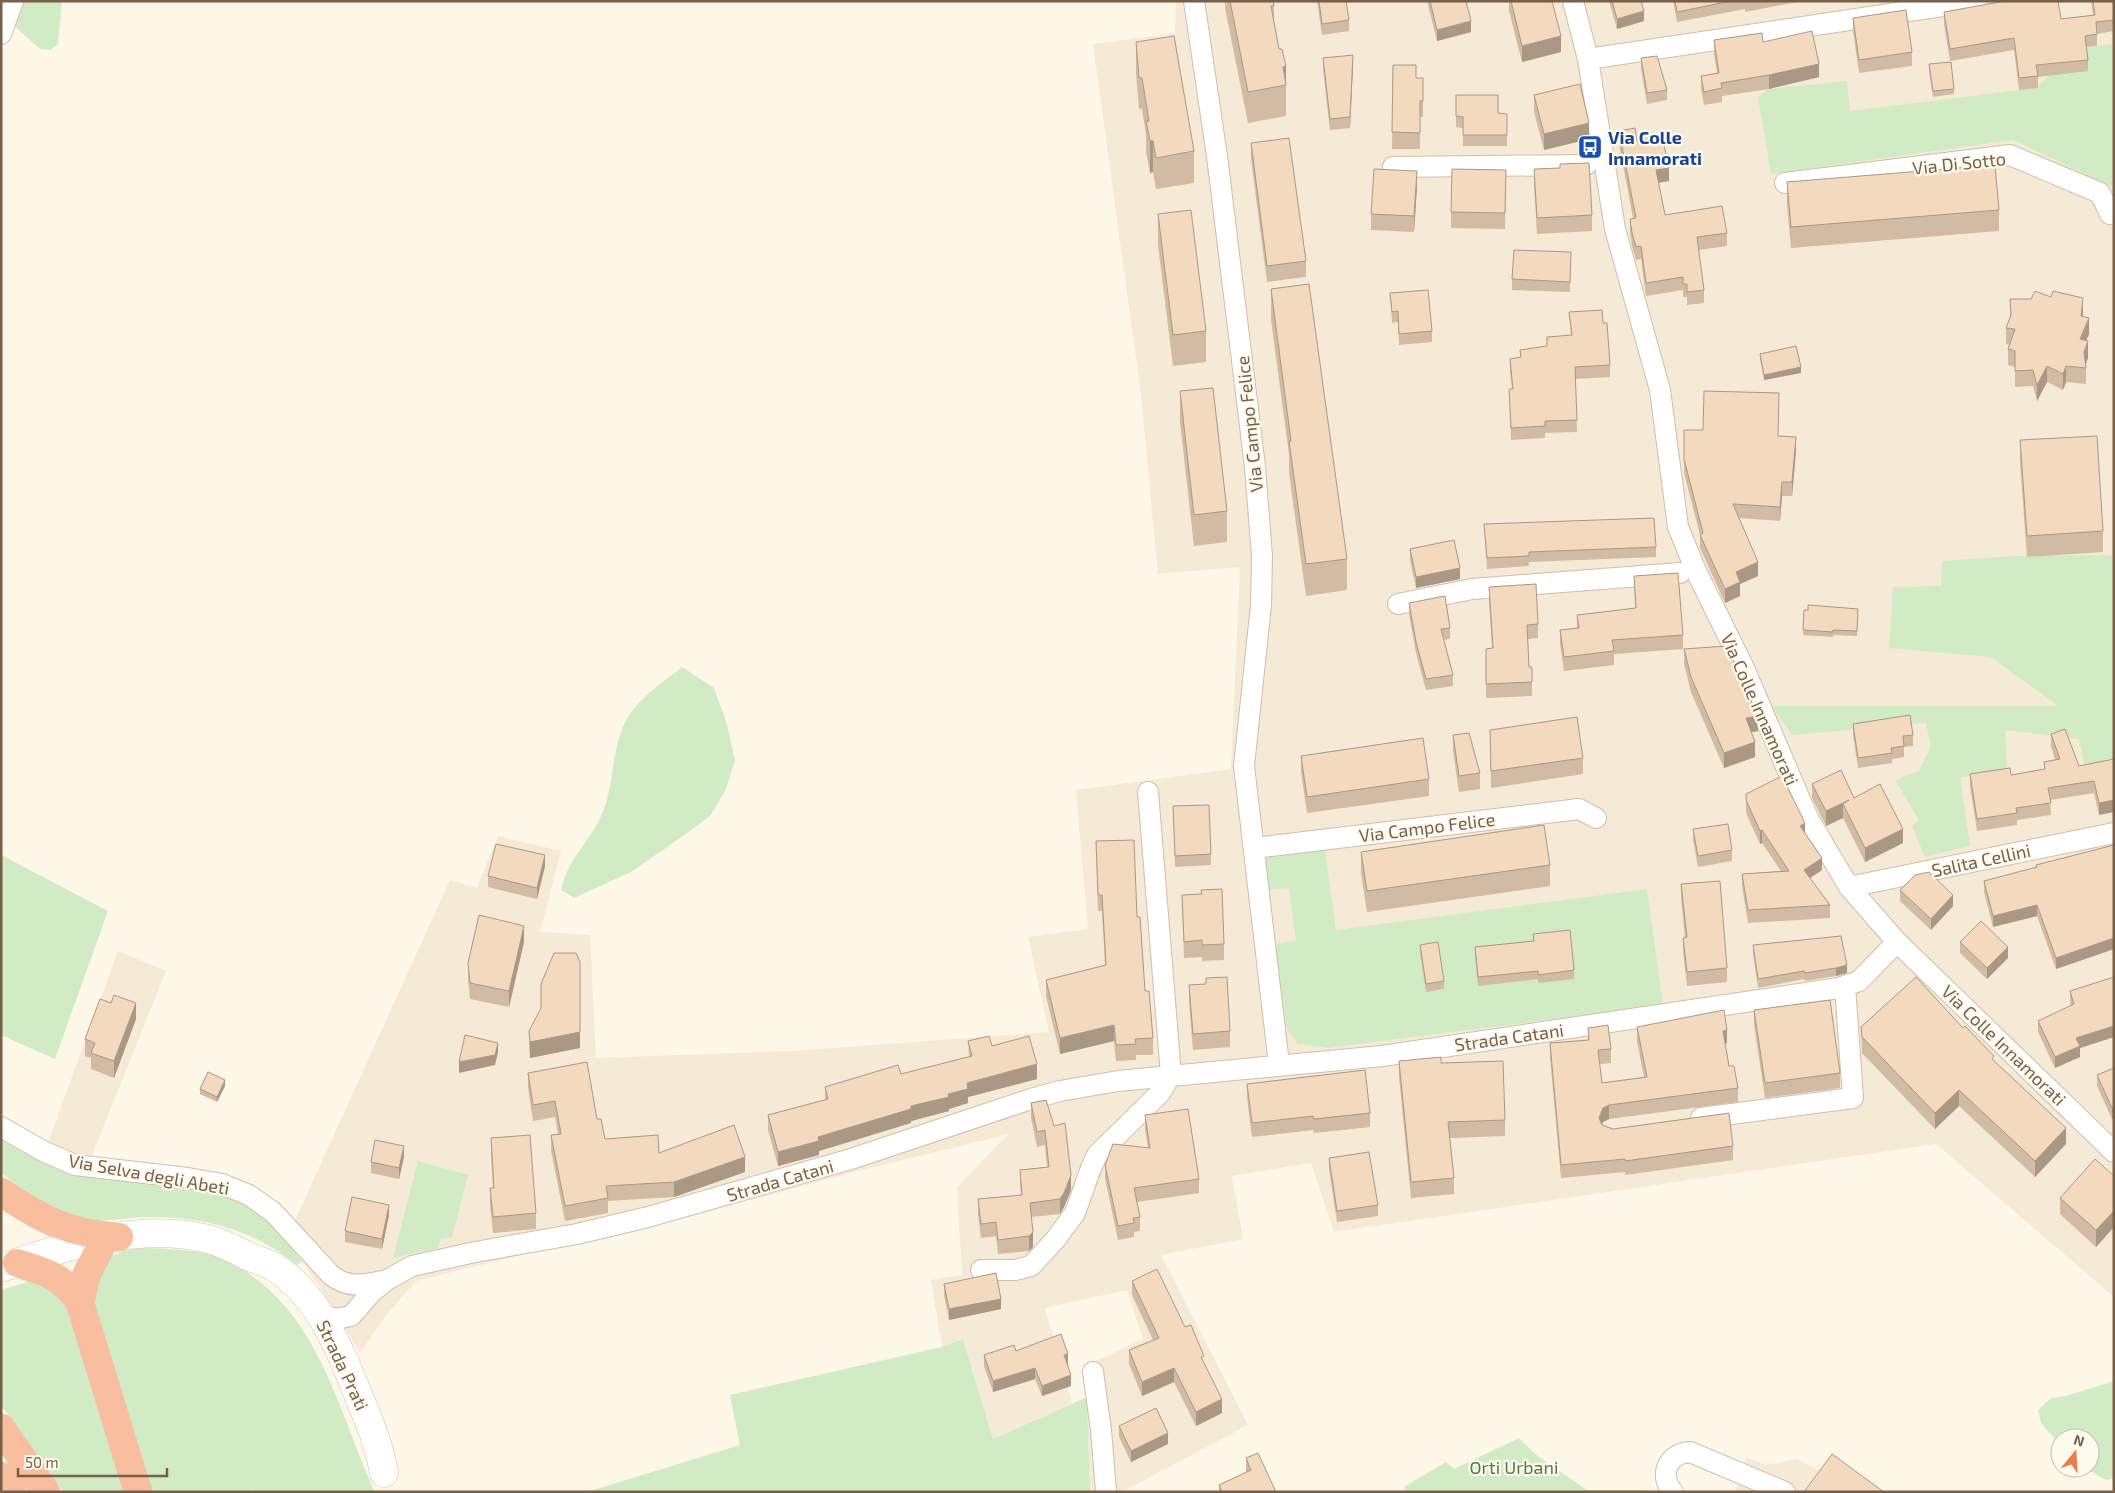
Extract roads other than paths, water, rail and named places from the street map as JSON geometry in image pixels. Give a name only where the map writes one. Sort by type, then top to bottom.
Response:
[{"type":"highway","points":[[1,1192],[63,1228],[112,1238],[86,1276],[80,1303]]},
{"type":"highway","points":[[9,1266],[56,1277],[73,1292],[80,1303],[138,1492]]},
{"type":"highway","points":[[1,1428],[46,1492]]},
{"type":"highway","points":[[1,1476],[12,1492]]},
{"type":"street","points":[[1,34],[12,1]]},
{"type":"street","name":"Via Campo Felice","points":[[1194,1],[1216,148],[1256,476],[1262,556],[1261,605],[1244,766],[1279,1064]]},
{"type":"street","name":"Via Colle Innamorati","points":[[1573,1],[1588,59],[1615,229],[1660,390],[1678,527],[1696,571],[1744,668],[1808,818],[1849,887],[1896,942],[2114,1152]]},
{"type":"street","points":[[1588,59],[1976,1]]},
{"type":"street","name":"Via Di Sotto","points":[[1785,183],[2010,155],[2100,193],[2110,214],[2114,213]]},
{"type":"street","points":[[1393,167],[1552,166],[1587,165],[1604,162]]},
{"type":"street","points":[[1678,527],[1678,566],[1680,573],[1715,630],[1725,632]]},
{"type":"street","points":[[1398,604],[1472,589],[1680,573]]},
{"type":"street","points":[[981,1270],[1015,1270],[1031,1266],[1075,1213],[1097,1155],[1144,1106],[1160,1093],[1171,1075],[1148,792]]},
{"type":"street","name":"Via Campo Felice","points":[[1255,848],[1579,809],[1596,818]]},
{"type":"street","name":"Salita Cellini","points":[[1849,887],[2114,833]]},
{"type":"street","name":"Strada Catani","points":[[321,1316],[336,1319],[351,1316],[372,1292],[387,1280],[412,1266],[475,1252],[577,1234],[657,1215],[851,1159],[1060,1091],[1118,1081],[1171,1075],[1382,1056],[1845,986],[1859,981],[1896,942]]},
{"type":"street","points":[[1679,1122],[1853,1098],[1845,986]]},
{"type":"street","name":"Via Selva degli Abeti","points":[[1,1127],[75,1165],[188,1178],[222,1184],[249,1195],[272,1212],[331,1275],[340,1282],[356,1285],[387,1280]]},
{"type":"street","name":"Strada Prati","points":[[9,1266],[112,1238],[151,1234],[197,1237],[224,1244],[252,1258],[274,1266],[290,1279],[321,1316],[340,1350],[379,1445],[388,1482]]},
{"type":"street","name":"Strada Prati","points":[[252,1258],[267,1276],[282,1289],[310,1324],[368,1451],[388,1482]]},
{"type":"street","name":"Strada Catani","points":[[340,1350],[349,1332],[377,1298],[387,1280]]},
{"type":"street","points":[[1093,1372],[1101,1430],[1106,1492]]},
{"type":"street","points":[[1673,1492],[1665,1480],[1667,1466],[1676,1455],[1690,1452],[1785,1492]]},
{"type":"place","name":"Via Colle Innamorati","points":[[1590,147]]},
{"type":"park label","name":"Orti Urbani","points":[[1514,1467]]}]
